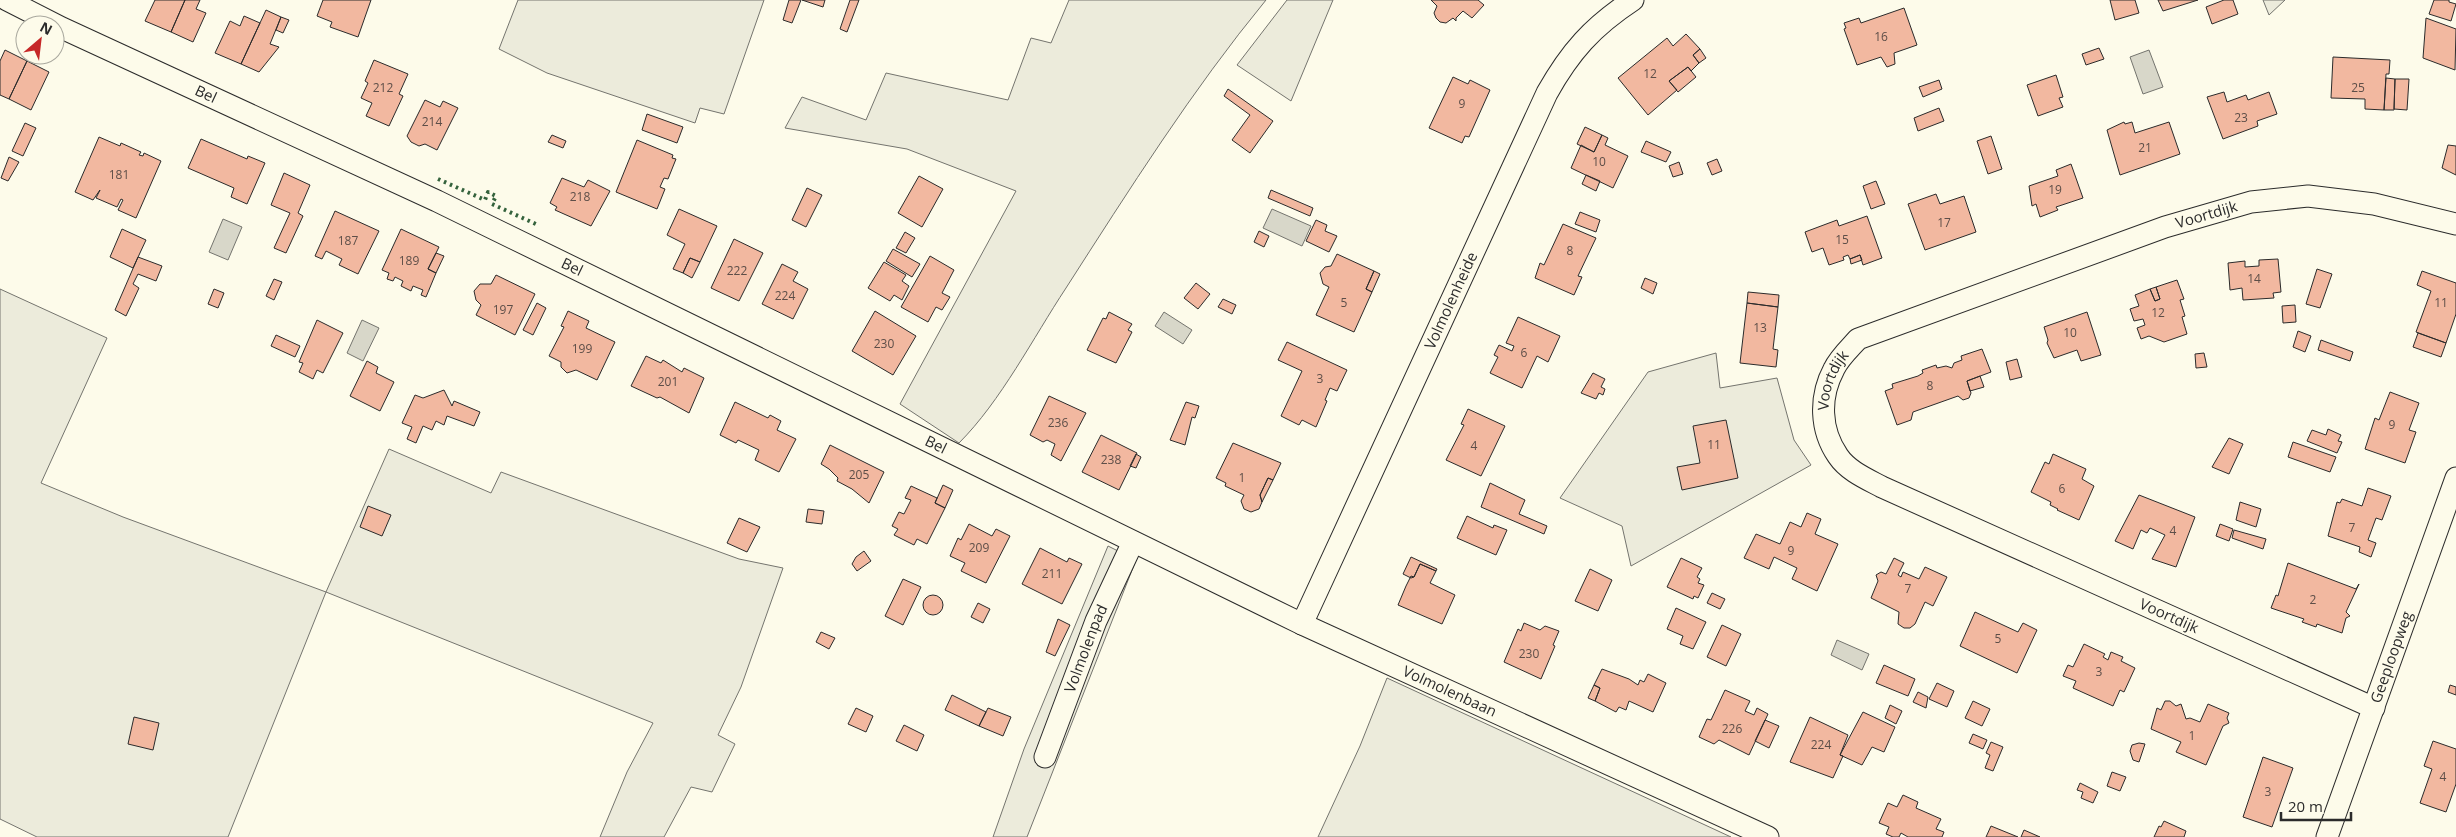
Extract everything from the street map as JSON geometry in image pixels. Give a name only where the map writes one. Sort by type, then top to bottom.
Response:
[{"type":"street","name":"Bel","points":[[7,0],[62,28],[446,205],[1133,542]]},
{"type":"street","name":"Volmolenheide","points":[[1302,624],[1547,94],[1566,60],[1598,26],[1633,0]]},
{"type":"street","name":"Voortdijk","points":[[2374,708],[1866,478],[1838,457],[1825,428],[1822,403],[1834,369],[1858,339],[2165,228],[2251,202],[2308,196],[2374,204],[2456,224]]},
{"type":"street","name":"Geeploopweg","points":[[2327,837],[2456,478]]},
{"type":"street","name":"Volmolenbaan","points":[[1133,542],[1302,624],[1768,837]]},
{"type":"street","name":"Volmolenpad","points":[[1045,757],[1096,621],[1133,542]]},
{"type":"shaded area","points":[[518,0],[764,0],[724,114],[700,108],[695,123],[547,73],[499,49]]},
{"type":"shaded area","points":[[1069,0],[1266,0],[1212,69],[1162,141],[1113,214],[1003,389],[959,443],[900,404],[1016,191],[907,149],[785,128],[802,97],[866,120],[886,73],[1008,100],[1031,38],[1051,43]]},
{"type":"shaded area","points":[[1287,0],[1333,0],[1291,101],[1237,65]]},
{"type":"shaded area","points":[[2263,0],[2285,0],[2269,15]]},
{"type":"shaded area","points":[[2149,50],[2163,87],[2143,94],[2130,57]]},
{"type":"shaded area","points":[[1272,209],[1311,226],[1302,246],[1263,228]]},
{"type":"shaded area","points":[[223,219],[242,227],[228,260],[209,252]]},
{"type":"shaded area","points":[[0,289],[107,338],[41,483],[123,517],[326,592],[228,837],[37,837],[0,819]]},
{"type":"shaded area","points":[[1164,312],[1192,330],[1183,344],[1155,326]]},
{"type":"shaded area","points":[[362,320],[379,328],[363,361],[347,353]]},
{"type":"shaded area","points":[[1716,353],[1720,388],[1777,378],[1794,440],[1811,465],[1631,566],[1622,526],[1560,498],[1648,372]]},
{"type":"shaded area","points":[[389,449],[491,493],[501,472],[739,559],[783,568],[741,687],[718,735],[735,744],[712,792],[691,787],[664,837],[600,837],[627,772],[653,723],[326,592]]},
{"type":"shaded area","points":[[1108,546],[1136,560],[1027,837],[993,837],[1024,749]]},
{"type":"shaded area","points":[[1837,640],[1869,654],[1862,670],[1831,655]]},
{"type":"shaded area","points":[[1387,678],[1731,837],[1318,837],[1360,746]]},
{"type":"building","points":[[155,0],[185,0],[171,32],[145,21]]},
{"type":"building","points":[[185,0],[200,0],[196,9],[206,13],[193,42],[171,32]]},
{"type":"building","points":[[323,0],[371,0],[358,37],[330,27],[332,22],[317,16]]},
{"type":"building","points":[[789,0],[801,0],[792,23],[783,20]]},
{"type":"building","points":[[802,0],[825,0],[823,7]]},
{"type":"building","points":[[850,0],[859,0],[847,32],[840,29]]},
{"type":"building","points":[[1431,0],[1478,0],[1484,5],[1472,18],[1463,11],[1456,18],[1456,21],[1453,18],[1446,23],[1440,22],[1436,18],[1434,13],[1437,6]]},
{"type":"building","points":[[2110,0],[2135,0],[2139,13],[2115,20]]},
{"type":"building","points":[[2158,0],[2198,0],[2163,11]]},
{"type":"building","points":[[2224,0],[2233,0],[2238,14],[2212,24],[2206,7]]},
{"type":"building","points":[[2434,0],[2449,0],[2449,2],[2456,4],[2451,21],[2429,14]]},
{"type":"building","points":[[1904,8],[1917,45],[1894,53],[1895,64],[1887,67],[1881,57],[1857,65],[1844,29],[1846,28],[1844,23],[1859,18],[1861,23]]},
{"type":"building","points":[[266,10],[281,17],[270,44],[279,47],[259,72],[241,64]]},
{"type":"building","points":[[244,16],[260,23],[241,64],[215,53],[230,21],[240,26]]},
{"type":"building","points":[[281,17],[289,20],[283,33],[276,30]]},
{"type":"building","points":[[2426,18],[2456,29],[2455,70],[2423,58]]},
{"type":"building","points":[[1686,34],[1700,49],[1693,55],[1699,63],[1691,71],[1688,67],[1669,81],[1677,90],[1648,115],[1618,78],[1667,38],[1673,46]]},
{"type":"building","points":[[2099,48],[2104,59],[2086,65],[2082,54]]},
{"type":"building","points":[[1700,49],[1706,58],[1699,63],[1693,55]]},
{"type":"building","points":[[5,50],[15,55],[15,65],[25,65],[9,99],[0,95],[0,61]]},
{"type":"building","points":[[2333,57],[2390,60],[2389,74],[2386,74],[2384,110],[2365,109],[2365,99],[2331,98]]},
{"type":"building","points":[[374,60],[408,74],[399,94],[403,96],[389,126],[366,116],[372,103],[361,98],[368,83],[365,81]]},
{"type":"building","points":[[25,65],[35,65],[49,72],[31,110],[9,99]]},
{"type":"building","points":[[1688,67],[1696,77],[1678,92],[1669,81]]},
{"type":"building","points":[[2056,75],[2063,97],[2059,98],[2063,107],[2038,116],[2027,85]]},
{"type":"building","points":[[1453,77],[1468,84],[1470,80],[1490,90],[1469,137],[1465,136],[1462,143],[1429,128]]},
{"type":"building","points":[[2386,78],[2395,79],[2394,110],[2384,110]]},
{"type":"building","points":[[2395,79],[2409,79],[2407,110],[2394,109]]},
{"type":"building","points":[[1939,80],[1942,89],[1923,97],[1919,87]]},
{"type":"building","points":[[1228,89],[1273,121],[1250,153],[1232,140],[1250,115],[1224,96]]},
{"type":"building","points":[[2224,92],[2227,102],[2246,95],[2248,100],[2269,92],[2277,114],[2257,121],[2258,126],[2223,139],[2207,97]]},
{"type":"building","points":[[425,100],[440,107],[443,101],[458,108],[437,150],[425,144],[419,146],[411,142],[407,136]]},
{"type":"building","points":[[1939,108],[1944,121],[1918,131],[1914,118]]},
{"type":"building","points":[[647,114],[683,127],[677,143],[642,130]]},
{"type":"building","points":[[2124,122],[2125,124],[2132,122],[2135,133],[2169,122],[2180,154],[2120,175],[2107,130]]},
{"type":"building","points":[[25,123],[36,128],[23,156],[12,151]]},
{"type":"building","points":[[1585,127],[1602,135],[1594,152],[1577,144]]},
{"type":"building","points":[[552,135],[566,141],[563,148],[548,142]]},
{"type":"building","points":[[1602,135],[1608,138],[1605,145],[1628,156],[1613,188],[1571,168],[1581,145],[1594,152]]},
{"type":"building","points":[[1991,136],[2002,169],[1988,174],[1977,141]]},
{"type":"building","points":[[99,137],[120,146],[121,143],[141,152],[139,155],[143,156],[144,153],[161,161],[136,218],[118,210],[123,200],[121,199],[117,207],[96,198],[100,190],[93,200],[75,192]]},
{"type":"building","points":[[201,139],[247,159],[248,156],[265,163],[247,204],[231,197],[234,188],[188,168]]},
{"type":"building","points":[[637,140],[673,155],[672,158],[676,159],[668,179],[664,178],[660,187],[665,189],[657,209],[616,192]]},
{"type":"building","points":[[1646,141],[1671,152],[1666,162],[1641,152]]},
{"type":"building","points":[[2448,145],[2456,146],[2456,175],[2442,168]]},
{"type":"building","points":[[9,157],[19,162],[8,181],[1,178]]},
{"type":"building","points":[[1717,159],[1722,171],[1712,175],[1707,163]]},
{"type":"building","points":[[1679,162],[1683,174],[1673,177],[1669,166]]},
{"type":"building","points":[[2071,164],[2083,198],[2056,207],[2058,210],[2040,217],[2036,204],[2032,206],[2029,186],[2058,176],[2056,170]]},
{"type":"building","points":[[284,173],[310,185],[298,213],[303,216],[286,253],[274,248],[290,213],[271,205]]},
{"type":"building","points":[[1586,175],[1600,181],[1596,191],[1582,184]]},
{"type":"building","points":[[919,176],[943,189],[922,227],[898,213]]},
{"type":"building","points":[[562,178],[584,187],[588,180],[610,191],[591,226],[555,210],[557,207],[550,203]]},
{"type":"building","points":[[1876,181],[1885,204],[1871,209],[1863,186]]},
{"type":"building","points":[[807,188],[822,195],[806,227],[792,220]]},
{"type":"building","points":[[1271,190],[1313,208],[1310,216],[1268,198]]},
{"type":"building","points":[[1936,194],[1940,204],[1964,196],[1976,232],[1925,250],[1908,204]]},
{"type":"building","points":[[679,209],[717,226],[700,262],[690,258],[683,273],[673,269],[685,244],[667,235]]},
{"type":"building","points":[[335,211],[379,231],[358,274],[339,265],[342,259],[326,251],[322,259],[315,256]]},
{"type":"building","points":[[1580,212],[1600,220],[1596,232],[1575,224]]},
{"type":"building","points":[[1867,216],[1882,258],[1863,265],[1860,255],[1850,259],[1848,255],[1843,257],[1844,260],[1829,265],[1823,248],[1812,252],[1805,232],[1837,220],[1839,226]]},
{"type":"building","points":[[1316,220],[1327,225],[1325,231],[1337,236],[1329,252],[1306,241]]},
{"type":"building","points":[[1563,224],[1596,238],[1578,276],[1582,277],[1574,295],[1535,278],[1540,263],[1544,265]]},
{"type":"building","points":[[122,229],[146,240],[133,268],[110,257]]},
{"type":"building","points":[[401,229],[439,247],[428,269],[436,273],[426,297],[421,295],[423,290],[413,286],[411,291],[401,286],[403,281],[395,277],[393,281],[387,279],[389,273],[382,270]]},
{"type":"building","points":[[1259,231],[1269,236],[1264,247],[1254,242]]},
{"type":"building","points":[[905,232],[915,238],[906,253],[896,248]]},
{"type":"building","points":[[734,239],[763,253],[739,301],[711,288]]},
{"type":"building","points":[[893,249],[920,264],[912,277],[886,261]]},
{"type":"building","points":[[436,253],[444,256],[436,273],[428,269]]},
{"type":"building","points":[[1337,254],[1374,271],[1366,289],[1372,292],[1354,332],[1316,315],[1329,287],[1323,284],[1320,273],[1325,267],[1331,266]]},
{"type":"building","points":[[1860,255],[1862,260],[1851,264],[1850,259]]},
{"type":"building","points":[[930,256],[954,270],[942,293],[950,297],[942,310],[936,307],[928,322],[901,307]]},
{"type":"building","points":[[138,257],[162,266],[156,281],[138,274],[133,284],[139,288],[126,316],[115,310]]},
{"type":"building","points":[[690,258],[700,262],[692,278],[683,273]]},
{"type":"building","points":[[2278,259],[2281,292],[2273,293],[2274,298],[2243,300],[2242,288],[2230,290],[2228,263],[2245,261],[2245,267],[2259,266],[2259,260]]},
{"type":"building","points":[[884,262],[906,275],[902,281],[909,286],[902,300],[894,295],[890,301],[868,288]]},
{"type":"building","points":[[782,264],[798,272],[793,281],[808,289],[793,319],[762,304]]},
{"type":"building","points":[[2317,269],[2332,274],[2320,308],[2306,304]]},
{"type":"building","points":[[1374,271],[1380,274],[1372,292],[1366,289]]},
{"type":"building","points":[[2422,271],[2456,283],[2456,314],[2446,343],[2416,332],[2431,291],[2417,285]]},
{"type":"building","points":[[496,275],[535,294],[515,335],[476,315],[481,305],[476,300],[474,291],[480,284],[491,284]]},
{"type":"building","points":[[1645,278],[1657,283],[1653,294],[1641,288]]},
{"type":"building","points":[[274,279],[282,282],[274,300],[266,296]]},
{"type":"building","points":[[2177,280],[2184,299],[2180,300],[2185,316],[2182,317],[2187,334],[2164,342],[2149,336],[2141,339],[2137,328],[2145,325],[2143,319],[2134,321],[2130,309],[2139,306],[2135,295],[2150,289],[2155,301],[2160,299],[2156,287]]},
{"type":"building","points":[[1196,283],[1210,294],[1198,309],[1184,298]]},
{"type":"building","points":[[2156,287],[2160,299],[2155,301],[2150,289]]},
{"type":"building","points":[[214,289],[224,293],[218,308],[208,304]]},
{"type":"building","points":[[1748,292],[1779,295],[1778,307],[1747,303]]},
{"type":"building","points":[[1223,299],[1236,305],[1232,314],[1218,307]]},
{"type":"building","points":[[537,303],[546,308],[533,335],[523,330]]},
{"type":"building","points":[[1747,303],[1778,307],[1773,349],[1778,350],[1776,367],[1740,363]]},
{"type":"building","points":[[2295,305],[2296,322],[2283,323],[2282,306]]},
{"type":"building","points":[[568,311],[589,321],[586,328],[615,342],[597,380],[576,370],[567,373],[561,367],[561,362],[549,356],[564,327],[561,326]]},
{"type":"building","points":[[875,311],[916,336],[893,375],[852,351]]},
{"type":"building","points":[[1109,312],[1132,324],[1128,330],[1132,332],[1116,363],[1087,350],[1103,318],[1106,319]]},
{"type":"building","points":[[2087,312],[2101,355],[2081,361],[2077,350],[2054,358],[2047,343],[2048,340],[2044,327]]},
{"type":"building","points":[[1518,317],[1560,336],[1548,362],[1537,356],[1522,388],[1490,373],[1498,357],[1494,355],[1499,345],[1512,351],[1514,346],[1506,343]]},
{"type":"building","points":[[317,320],[343,333],[323,373],[317,370],[313,379],[299,372],[303,363],[299,362]]},
{"type":"building","points":[[2298,331],[2311,336],[2305,352],[2293,347]]},
{"type":"building","points":[[2418,333],[2446,343],[2441,357],[2413,347]]},
{"type":"building","points":[[276,335],[300,346],[295,357],[271,346]]},
{"type":"building","points":[[2321,340],[2353,352],[2350,361],[2318,350]]},
{"type":"building","points":[[1287,342],[1347,370],[1337,391],[1330,388],[1325,400],[1327,401],[1316,427],[1302,420],[1299,425],[1281,416],[1302,371],[1278,360]]},
{"type":"building","points":[[1982,349],[1991,372],[1967,381],[1971,393],[1969,398],[1963,400],[1958,396],[1913,412],[1911,420],[1897,425],[1885,391],[1893,388],[1892,384],[1918,376],[1923,373],[1922,370],[1936,365],[1937,368],[1946,366],[1952,368],[1954,363],[1962,360],[1961,356]]},
{"type":"building","points":[[2204,353],[2207,367],[2196,368],[2195,354]]},
{"type":"building","points":[[646,356],[661,363],[663,360],[682,372],[684,368],[704,378],[689,413],[660,397],[657,398],[631,386]]},
{"type":"building","points":[[2017,359],[2022,377],[2010,380],[2006,362]]},
{"type":"building","points":[[367,361],[378,367],[376,373],[394,382],[380,411],[350,396]]},
{"type":"building","points":[[1593,373],[1605,379],[1601,387],[1605,389],[1603,395],[1599,393],[1596,399],[1581,393]]},
{"type":"building","points":[[1980,376],[1984,387],[1970,391],[1967,381]]},
{"type":"building","points":[[444,390],[452,406],[454,401],[480,412],[474,426],[447,416],[444,425],[436,421],[432,430],[423,426],[416,443],[407,439],[412,427],[402,423],[415,395],[423,398]]},
{"type":"building","points":[[2390,392],[2419,403],[2409,430],[2416,432],[2405,463],[2365,449],[2375,418],[2379,420]]},
{"type":"building","points":[[1049,396],[1086,413],[1061,461],[1051,455],[1055,444],[1047,440],[1043,442],[1030,435]]},
{"type":"building","points":[[735,402],[768,418],[770,415],[781,421],[777,430],[796,439],[779,472],[755,460],[759,450],[738,440],[736,443],[720,435]]},
{"type":"building","points":[[1186,402],[1199,406],[1195,418],[1192,417],[1185,445],[1170,440]]},
{"type":"building","points":[[1468,409],[1505,426],[1481,476],[1446,460],[1464,425],[1461,424]]},
{"type":"building","points":[[1726,420],[1738,478],[1682,490],[1677,467],[1700,463],[1693,426]]},
{"type":"building","points":[[2328,429],[2341,435],[2338,441],[2342,442],[2337,453],[2307,441],[2312,430],[2326,435]]},
{"type":"building","points":[[1101,435],[1137,453],[1119,490],[1082,472]]},
{"type":"building","points":[[2229,438],[2243,444],[2229,474],[2212,467]]},
{"type":"building","points":[[2293,442],[2336,457],[2330,472],[2288,457]]},
{"type":"building","points":[[1233,443],[1281,463],[1273,480],[1268,478],[1260,495],[1262,502],[1259,509],[1251,512],[1244,509],[1241,501],[1244,495],[1225,486],[1226,483],[1216,478]]},
{"type":"building","points":[[830,445],[884,472],[869,503],[852,489],[837,481],[838,478],[821,464]]},
{"type":"building","points":[[1136,454],[1141,457],[1136,468],[1130,466]]},
{"type":"building","points":[[2053,454],[2086,469],[2082,479],[2094,486],[2079,520],[2057,510],[2050,505],[2051,502],[2031,492],[2045,462],[2049,464]]},
{"type":"building","points":[[1268,478],[1273,480],[1262,502],[1260,495]]},
{"type":"building","points":[[1490,483],[1525,500],[1519,514],[1547,526],[1544,534],[1481,507]]},
{"type":"building","points":[[943,485],[953,490],[945,508],[935,503]]},
{"type":"building","points":[[911,486],[937,498],[935,503],[945,508],[927,544],[917,539],[914,545],[894,535],[898,529],[892,526],[899,512],[904,514],[911,500],[905,498]]},
{"type":"building","points":[[2368,488],[2391,496],[2382,520],[2376,518],[2368,540],[2376,543],[2371,557],[2359,552],[2360,547],[2328,536],[2337,502],[2340,503],[2342,499],[2362,506]]},
{"type":"building","points":[[2139,495],[2195,517],[2176,567],[2152,559],[2165,535],[2150,528],[2147,533],[2141,530],[2133,549],[2115,541]]},
{"type":"building","points":[[2240,502],[2261,509],[2256,527],[2236,520]]},
{"type":"building","points":[[368,506],[391,515],[382,536],[360,527]]},
{"type":"building","points":[[808,509],[824,511],[822,524],[806,522]]},
{"type":"building","points":[[1807,513],[1821,519],[1815,534],[1838,544],[1817,591],[1792,579],[1797,568],[1774,557],[1769,569],[1744,558],[1756,534],[1780,544],[1790,522],[1801,527]]},
{"type":"building","points":[[1467,516],[1493,528],[1494,525],[1507,530],[1496,555],[1457,538]]},
{"type":"building","points":[[739,518],[760,527],[747,552],[727,543]]},
{"type":"building","points":[[969,524],[992,536],[996,529],[1010,536],[986,583],[961,571],[965,563],[950,556],[958,538],[961,540]]},
{"type":"building","points":[[2220,524],[2233,529],[2229,541],[2216,536]]},
{"type":"building","points":[[2234,530],[2266,539],[2263,549],[2232,538]]},
{"type":"building","points":[[1040,548],[1067,562],[1069,558],[1082,564],[1062,604],[1022,584]]},
{"type":"building","points":[[864,551],[871,561],[857,571],[852,564],[856,557]]},
{"type":"building","points":[[1411,557],[1437,569],[1436,571],[1420,564],[1414,577],[1411,578],[1403,574]]},
{"type":"building","points":[[1681,558],[1702,568],[1697,577],[1700,579],[1698,583],[1704,585],[1698,598],[1694,596],[1693,599],[1667,587]]},
{"type":"building","points":[[1894,558],[1904,563],[1898,575],[1901,577],[1903,572],[1919,579],[1925,567],[1947,577],[1933,606],[1925,602],[1915,624],[1910,628],[1904,628],[1898,624],[1899,612],[1871,598],[1878,581],[1876,575],[1881,572],[1886,574]]},
{"type":"building","points":[[2288,563],[2356,589],[2359,584],[2346,612],[2350,616],[2346,618],[2342,633],[2317,624],[2316,627],[2302,622],[2304,619],[2271,608],[2276,595],[2278,596]]},
{"type":"building","points":[[1420,564],[1436,571],[1430,583],[1455,595],[1442,624],[1398,605],[1411,576],[1414,577]]},
{"type":"building","points":[[1590,569],[1612,580],[1598,611],[1575,601]]},
{"type":"building","points":[[903,579],[921,587],[903,625],[885,616]]},
{"type":"building","points":[[1712,593],[1725,599],[1720,609],[1707,603]]},
{"type":"building","points":[[933,595],[940,598],[943,605],[940,612],[933,615],[926,612],[923,605],[926,598]]},
{"type":"building","points":[[978,603],[990,609],[983,623],[971,617]]},
{"type":"building","points":[[1676,608],[1706,622],[1693,649],[1680,644],[1683,636],[1667,629]]},
{"type":"building","points":[[1975,612],[2018,632],[2023,623],[2037,630],[2017,673],[1960,646]]},
{"type":"building","points":[[1058,619],[1070,625],[1055,656],[1046,652]]},
{"type":"building","points":[[1524,623],[1540,630],[1545,626],[1559,631],[1553,645],[1555,646],[1541,679],[1504,662],[1518,629],[1521,631]]},
{"type":"building","points":[[1722,625],[1741,634],[1726,666],[1707,657]]},
{"type":"building","points":[[821,632],[835,638],[829,649],[816,642]]},
{"type":"building","points":[[2084,644],[2105,654],[2103,657],[2108,660],[2111,652],[2123,657],[2121,661],[2135,668],[2124,692],[2120,690],[2113,706],[2073,688],[2076,681],[2063,676],[2068,665],[2073,667]]},
{"type":"building","points":[[1884,665],[1915,679],[1908,696],[1876,683]]},
{"type":"building","points":[[1602,669],[1629,679],[1638,685],[1640,680],[1644,682],[1648,674],[1666,683],[1653,712],[1629,701],[1626,710],[1619,707],[1616,712],[1595,701],[1600,688],[1594,685]]},
{"type":"building","points":[[1937,683],[1954,691],[1947,707],[1929,699]]},
{"type":"building","points":[[1594,685],[1600,688],[1595,701],[1588,698]]},
{"type":"building","points":[[2450,685],[2456,687],[2456,695],[2448,692]]},
{"type":"building","points":[[1725,690],[1750,701],[1745,711],[1754,715],[1757,708],[1768,714],[1749,755],[1719,740],[1714,744],[1699,737],[1707,719],[1711,720]]},
{"type":"building","points":[[1918,692],[1928,697],[1926,708],[1913,702]]},
{"type":"building","points":[[952,695],[986,712],[979,726],[945,710]]},
{"type":"building","points":[[1973,701],[1990,709],[1982,726],[1965,718]]},
{"type":"building","points":[[2165,701],[2170,701],[2176,706],[2181,704],[2186,719],[2190,718],[2200,722],[2208,704],[2229,713],[2227,718],[2229,723],[2223,726],[2206,765],[2176,752],[2181,742],[2151,729],[2157,708],[2161,710]]},
{"type":"building","points":[[1890,705],[1902,711],[1896,724],[1885,718]]},
{"type":"building","points":[[856,708],[873,716],[866,732],[848,724]]},
{"type":"building","points":[[988,708],[1011,717],[1003,736],[979,726]]},
{"type":"building","points":[[1863,712],[1895,727],[1884,752],[1872,747],[1862,765],[1840,755]]},
{"type":"building","points":[[134,717],[159,723],[153,750],[128,744]]},
{"type":"building","points":[[1810,717],[1848,735],[1840,755],[1843,756],[1833,778],[1790,762]]},
{"type":"building","points":[[1765,720],[1779,726],[1769,748],[1755,741]]},
{"type":"building","points":[[904,725],[924,735],[917,751],[896,741]]},
{"type":"building","points":[[1973,734],[1987,740],[1983,749],[1969,743]]},
{"type":"building","points":[[2433,741],[2456,749],[2456,784],[2446,812],[2420,803],[2432,769],[2424,766]]},
{"type":"building","points":[[1991,742],[2003,747],[1993,771],[1985,768],[1990,755],[1986,753]]},
{"type":"building","points":[[2145,744],[2139,762],[2133,760],[2130,751],[2132,745]]},
{"type":"building","points":[[2263,757],[2293,768],[2272,827],[2243,817]]},
{"type":"building","points":[[2112,772],[2126,777],[2120,791],[2107,786]]},
{"type":"building","points":[[2080,783],[2098,792],[2093,803],[2081,798],[2083,792],[2077,790]]},
{"type":"building","points":[[1903,795],[1918,802],[1916,808],[1941,819],[1936,829],[1944,832],[1942,837],[1908,837],[1901,833],[1899,837],[1893,837],[1886,834],[1889,827],[1879,823],[1888,803],[1897,807]]},
{"type":"building","points":[[2164,821],[2186,831],[2184,837],[2154,837],[2159,826],[2161,827]]},
{"type":"building","points":[[1991,826],[2018,837],[1986,837]]},
{"type":"building","points":[[2024,830],[2040,837],[2021,837]]},
{"type":"hedge","points":[[438,179],[485,200],[488,192],[496,196],[492,204],[538,225]]}]
